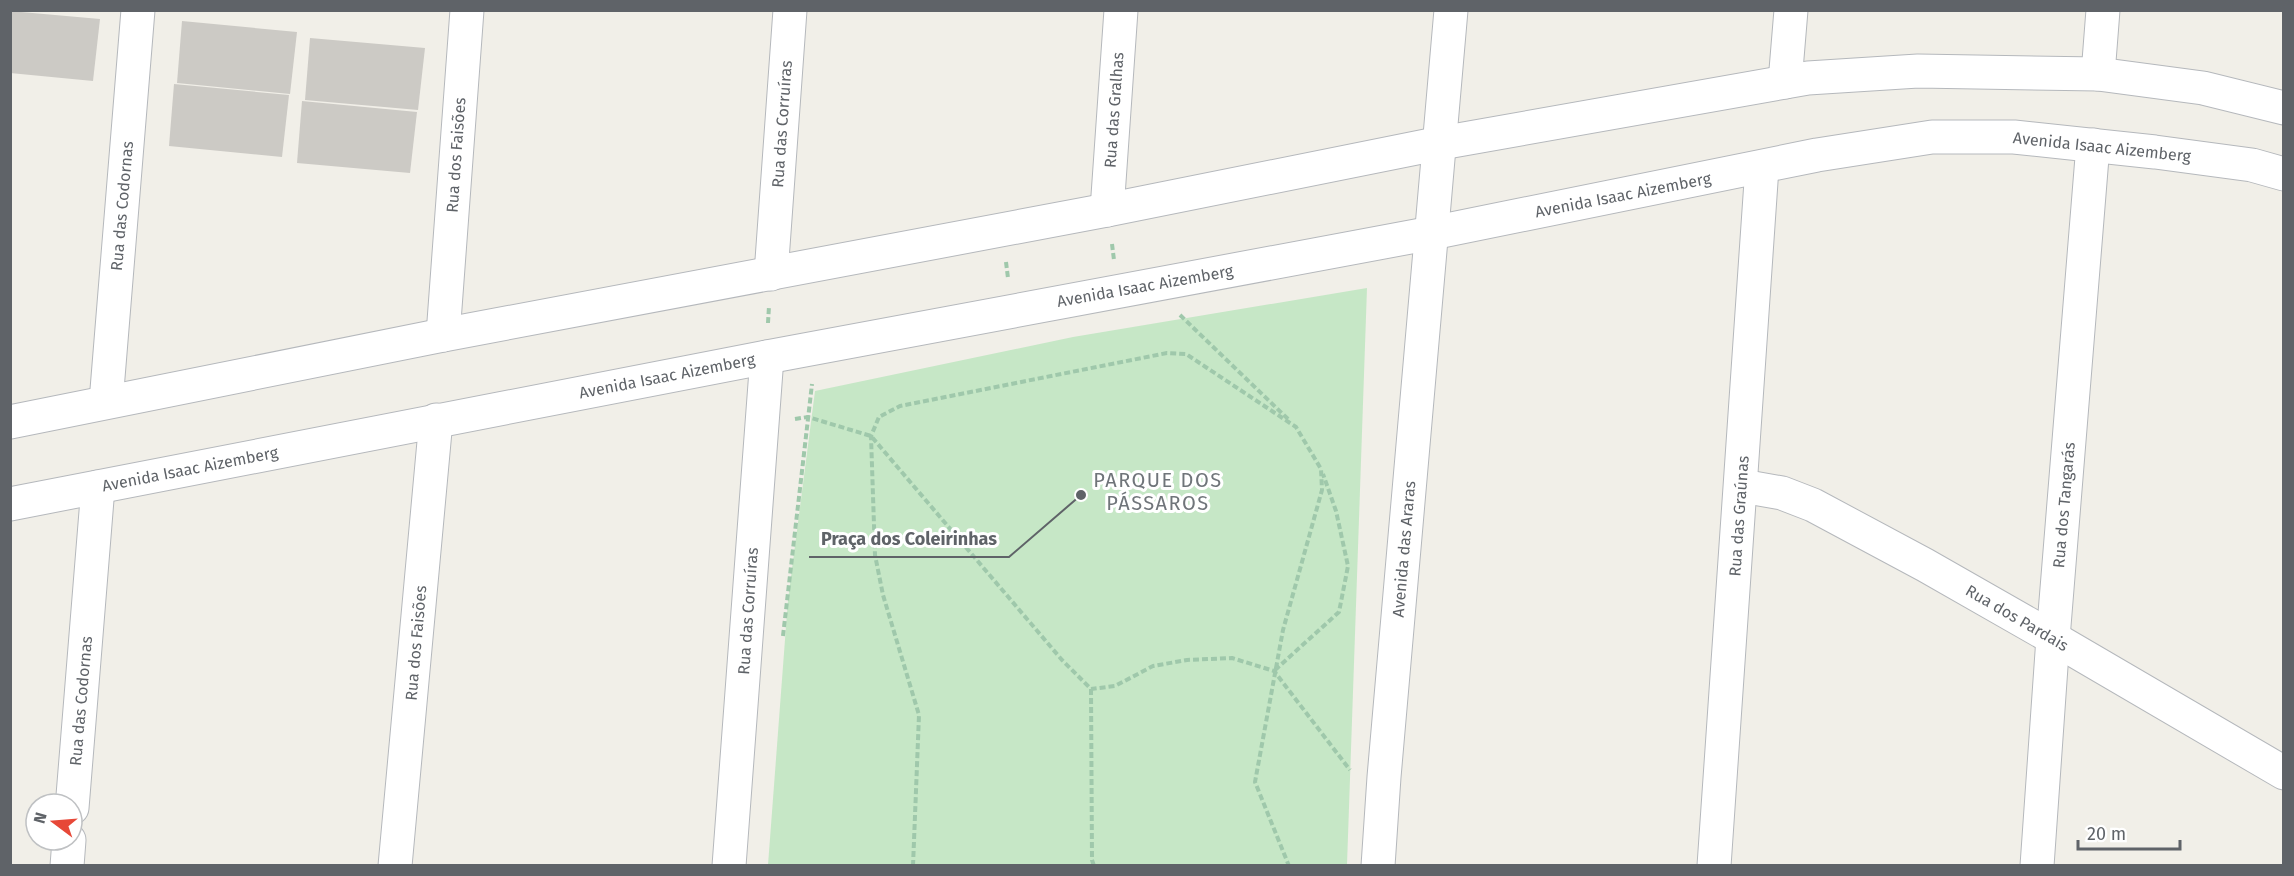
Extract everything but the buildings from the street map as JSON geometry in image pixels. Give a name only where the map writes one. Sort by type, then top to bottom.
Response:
[{"type":"street","name":"Rua das Codornas","points":[[106,402],[138,10]]},
{"type":"street","name":"Rua dos Faisões","points":[[443,335],[467,10]]},
{"type":"street","name":"Rua das Corruíras","points":[[771,274],[790,10]]},
{"type":"street","name":"Rua das Gralhas","points":[[1107,210],[1121,10]]},
{"type":"street","points":[[1441,143],[1451,10]]},
{"type":"street","points":[[1785,82],[1791,10]]},
{"type":"street","points":[[2098,74],[2103,10]]},
{"type":"street","points":[[10,422],[443,335],[1107,210],[1441,143],[1808,78],[1918,71],[2098,74],[2203,88],[2283,108]]},
{"type":"street","name":"Avenida Isaac Aizemberg","points":[[10,504],[436,420],[1432,233],[1817,155],[1932,137],[2014,137],[2093,145],[2252,165],[2283,174]]},
{"type":"street","name":"Avenida das Araras","points":[[1378,866],[1441,143]]},
{"type":"street","name":"Rua dos Tangarás","points":[[2037,866],[2093,145]]},
{"type":"street","name":"Rua das Graúnas","points":[[1714,866],[1742,486],[1762,167]]},
{"type":"street","name":"Rua das Corruíras","points":[[729,866],[767,357]]},
{"type":"street","name":"Rua dos Faisões","points":[[395,866],[436,420]]},
{"type":"street","name":"Rua dos Pardais","points":[[1742,486],[1782,493],[1813,505],[2053,638],[2283,773]]},
{"type":"street","name":"Rua das Codornas","points":[[73,792],[98,487]]},
{"type":"path","points":[[1107,210],[1118,292]]},
{"type":"path","points":[[767,357],[771,274]]},
{"type":"path","points":[[1174,310],[1296,427],[1321,469],[1336,511],[1348,566],[1339,612],[1275,671]]},
{"type":"path","points":[[913,866],[919,715],[883,595],[875,555],[871,436],[879,417],[900,406],[1167,353],[1186,354],[1296,427]]},
{"type":"path","points":[[783,640],[813,376]]},
{"type":"path","points":[[762,423],[808,417],[871,436],[1062,660],[1091,689],[1094,866]]},
{"type":"path","points":[[1289,866],[1256,782],[1275,671],[1294,584],[1322,490],[1321,469]]},
{"type":"path","points":[[1091,689],[1115,686],[1153,666],[1187,660],[1232,658],[1275,671],[1348,769],[1384,777]]},
{"type":"green space","points":[[1367,288],[1347,865],[768,865],[788,600],[815,391],[1073,337]]},
{"type":"place","name":"Praça dos Coleirinhas","points":[[1081,495]]},
{"type":"district","name":"PARQUE DOS PÁSSAROS","points":[[1158,492]]}]
